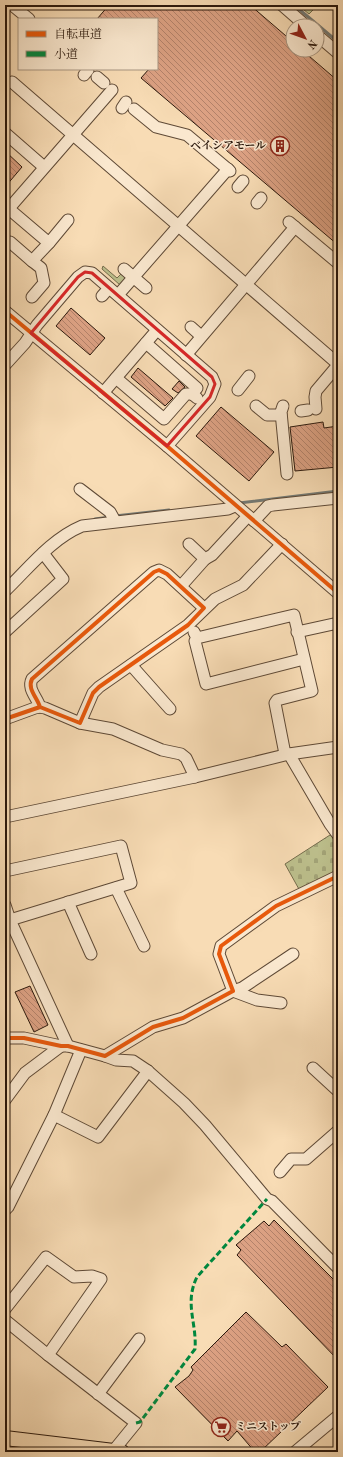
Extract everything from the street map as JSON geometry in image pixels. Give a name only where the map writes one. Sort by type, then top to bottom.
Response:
[{"type":"main road","points":[[5,1438],[118,1451]]},
{"type":"main road","points":[[5,1447],[45,1452]]},
{"type":"street","points":[[12,5],[28,18]]},
{"type":"street","points":[[282,5],[297,18]]},
{"type":"street","points":[[325,42],[338,53]]},
{"type":"street","points":[[49,243],[7,211],[30,189],[44,168],[73,135],[97,79]]},
{"type":"street","points":[[12,82],[338,364],[316,391],[315,397],[308,410]]},
{"type":"street","points":[[118,296],[178,226],[229,170],[190,142],[187,135],[163,135],[156,128],[143,121],[127,106]]},
{"type":"street","points":[[5,133],[44,168]]},
{"type":"street","points":[[32,261],[68,221]]},
{"type":"street","points":[[186,355],[246,284],[292,224],[307,242],[332,262]]},
{"type":"street","points":[[7,243],[41,268],[44,284],[32,297]]},
{"type":"street","points":[[124,269],[146,288]]},
{"type":"street","points":[[5,365],[25,343],[31,333],[78,277],[85,272],[92,274],[98,277],[106,292],[118,296],[212,377],[215,384],[210,397],[167,446]]},
{"type":"street","points":[[5,311],[167,446],[338,593]]},
{"type":"street","points":[[191,327],[201,336]]},
{"type":"street","points":[[103,393],[117,372],[142,343],[157,330]]},
{"type":"street","points":[[142,343],[198,388],[192,394]]},
{"type":"street","points":[[117,372],[164,419],[186,394],[192,394],[204,404]]},
{"type":"street","points":[[238,390],[249,376]]},
{"type":"street","points":[[256,406],[267,415],[283,408],[288,474]]},
{"type":"street","points":[[80,489],[110,512],[115,521]]},
{"type":"street","points":[[181,586],[205,559],[212,555],[251,518],[268,506],[338,498]]},
{"type":"street","points":[[5,591],[43,553],[71,530],[82,526],[115,521],[228,509],[235,506]]},
{"type":"street","points":[[189,544],[205,559]]},
{"type":"street","points":[[80,722],[96,689],[188,625],[215,599],[243,585],[282,544]]},
{"type":"street","points":[[5,632],[63,579],[43,553]]},
{"type":"street","points":[[40,707],[37,699],[31,691],[30,686],[32,679],[158,570],[167,574],[204,608]]},
{"type":"street","points":[[197,638],[294,615],[312,691],[277,700],[275,703],[287,754],[338,835]]},
{"type":"street","points":[[297,632],[338,623]]},
{"type":"street","points":[[188,625],[192,626],[197,638],[195,641],[206,684],[304,660]]},
{"type":"street","points":[[131,665],[170,709]]},
{"type":"street","points":[[5,719],[40,707],[80,722],[113,729],[162,750],[181,754],[186,758],[195,776]]},
{"type":"street","points":[[5,817],[195,776],[287,754],[338,747]]},
{"type":"street","points":[[5,871],[121,846],[131,883],[10,920]]},
{"type":"street","points":[[281,1003],[257,1000],[233,991],[219,954],[221,946],[276,906],[338,876]]},
{"type":"street","points":[[116,888],[144,946]]},
{"type":"street","points":[[68,902],[91,954]]},
{"type":"street","points":[[5,905],[10,920],[65,1046]]},
{"type":"street","points":[[105,1056],[153,1027],[183,1018],[233,991],[242,988],[293,954]]},
{"type":"street","points":[[5,1038],[24,1038],[65,1046],[116,1060],[133,1061],[148,1071],[205,1124],[266,1198],[272,1201],[338,1268]]},
{"type":"street","points":[[5,1100],[25,1073],[65,1046]]},
{"type":"street","points":[[5,1210],[8,1207],[54,1115],[81,1050]]},
{"type":"street","points":[[314,1068],[337,1088]]},
{"type":"street","points":[[54,1115],[98,1137],[148,1071]]},
{"type":"street","points":[[280,1172],[292,1159],[306,1160],[338,1131]]},
{"type":"street","points":[[5,1310],[46,1257],[74,1277],[92,1276],[101,1279],[48,1355]]},
{"type":"street","points":[[5,1320],[136,1423],[118,1451]]},
{"type":"street","points":[[98,1394],[139,1339]]},
{"type":"street","points":[[295,1452],[338,1416]]},
{"type":"highlighted area","points":[[85,272],[92,273],[212,377],[215,384],[210,397],[167,446],[31,333],[78,277]]},
{"type":"green space","points":[[298,5],[318,5],[309,14]]},
{"type":"green space","points":[[103,266],[117,278],[121,274],[126,279],[120,285],[102,269]]},
{"type":"green space","points":[[330,835],[338,841],[338,874],[300,891],[285,864]]},
{"type":"building","name":"ベイシアモール","points":[[109,5],[250,5],[285,35],[285,58],[311,58],[338,81],[338,245],[141,78],[148,70],[158,70],[158,18],[98,18]]},
{"type":"building","points":[[5,151],[22,167],[5,187]]},
{"type":"building","points":[[71,308],[105,338],[90,355],[56,326]]},
{"type":"building","points":[[138,368],[173,398],[165,406],[131,377]]},
{"type":"building","points":[[179,381],[185,387],[178,393],[172,389]]},
{"type":"building","points":[[221,407],[274,452],[249,481],[196,436]]},
{"type":"building","points":[[323,422],[324,428],[338,426],[338,467],[295,471],[290,427]]},
{"type":"building","points":[[30,986],[48,1025],[34,1032],[15,992]]},
{"type":"building","points":[[274,1220],[338,1284],[338,1360],[237,1255],[241,1250],[236,1245],[264,1221],[269,1226]]},
{"type":"building","points":[[246,1312],[282,1347],[286,1344],[328,1387],[260,1452],[255,1452],[237,1431],[228,1441],[175,1387],[189,1376],[193,1370],[191,1367]]},
{"type":"waterway","points":[[294,5],[338,42]]},
{"type":"waterway","points":[[239,503],[338,491]]},
{"type":"waterway","points":[[115,516],[169,510]]},
{"type":"waterway","points":[[95,519],[110,517]]},
{"type":"marked path","points":[[136,1423],[140,1422],[195,1349],[191,1296],[197,1277],[267,1199]]},
{"type":"cycle path","points":[[5,311],[167,446],[338,593]]},
{"type":"cycle path","points":[[5,719],[40,707],[80,723],[93,693],[99,687],[188,625],[204,608],[167,574],[159,570],[154,572],[32,679],[32,690],[40,707]]},
{"type":"cycle path","points":[[5,1038],[24,1038],[61,1046],[68,1046],[105,1056],[153,1027],[183,1018],[233,991],[219,954],[221,946],[276,906],[338,876]]},
{"type":"place","name":"ベイシアモール","points":[[280,146]]},
{"type":"place","name":"ミニストップ","points":[[221,1427]]}]
